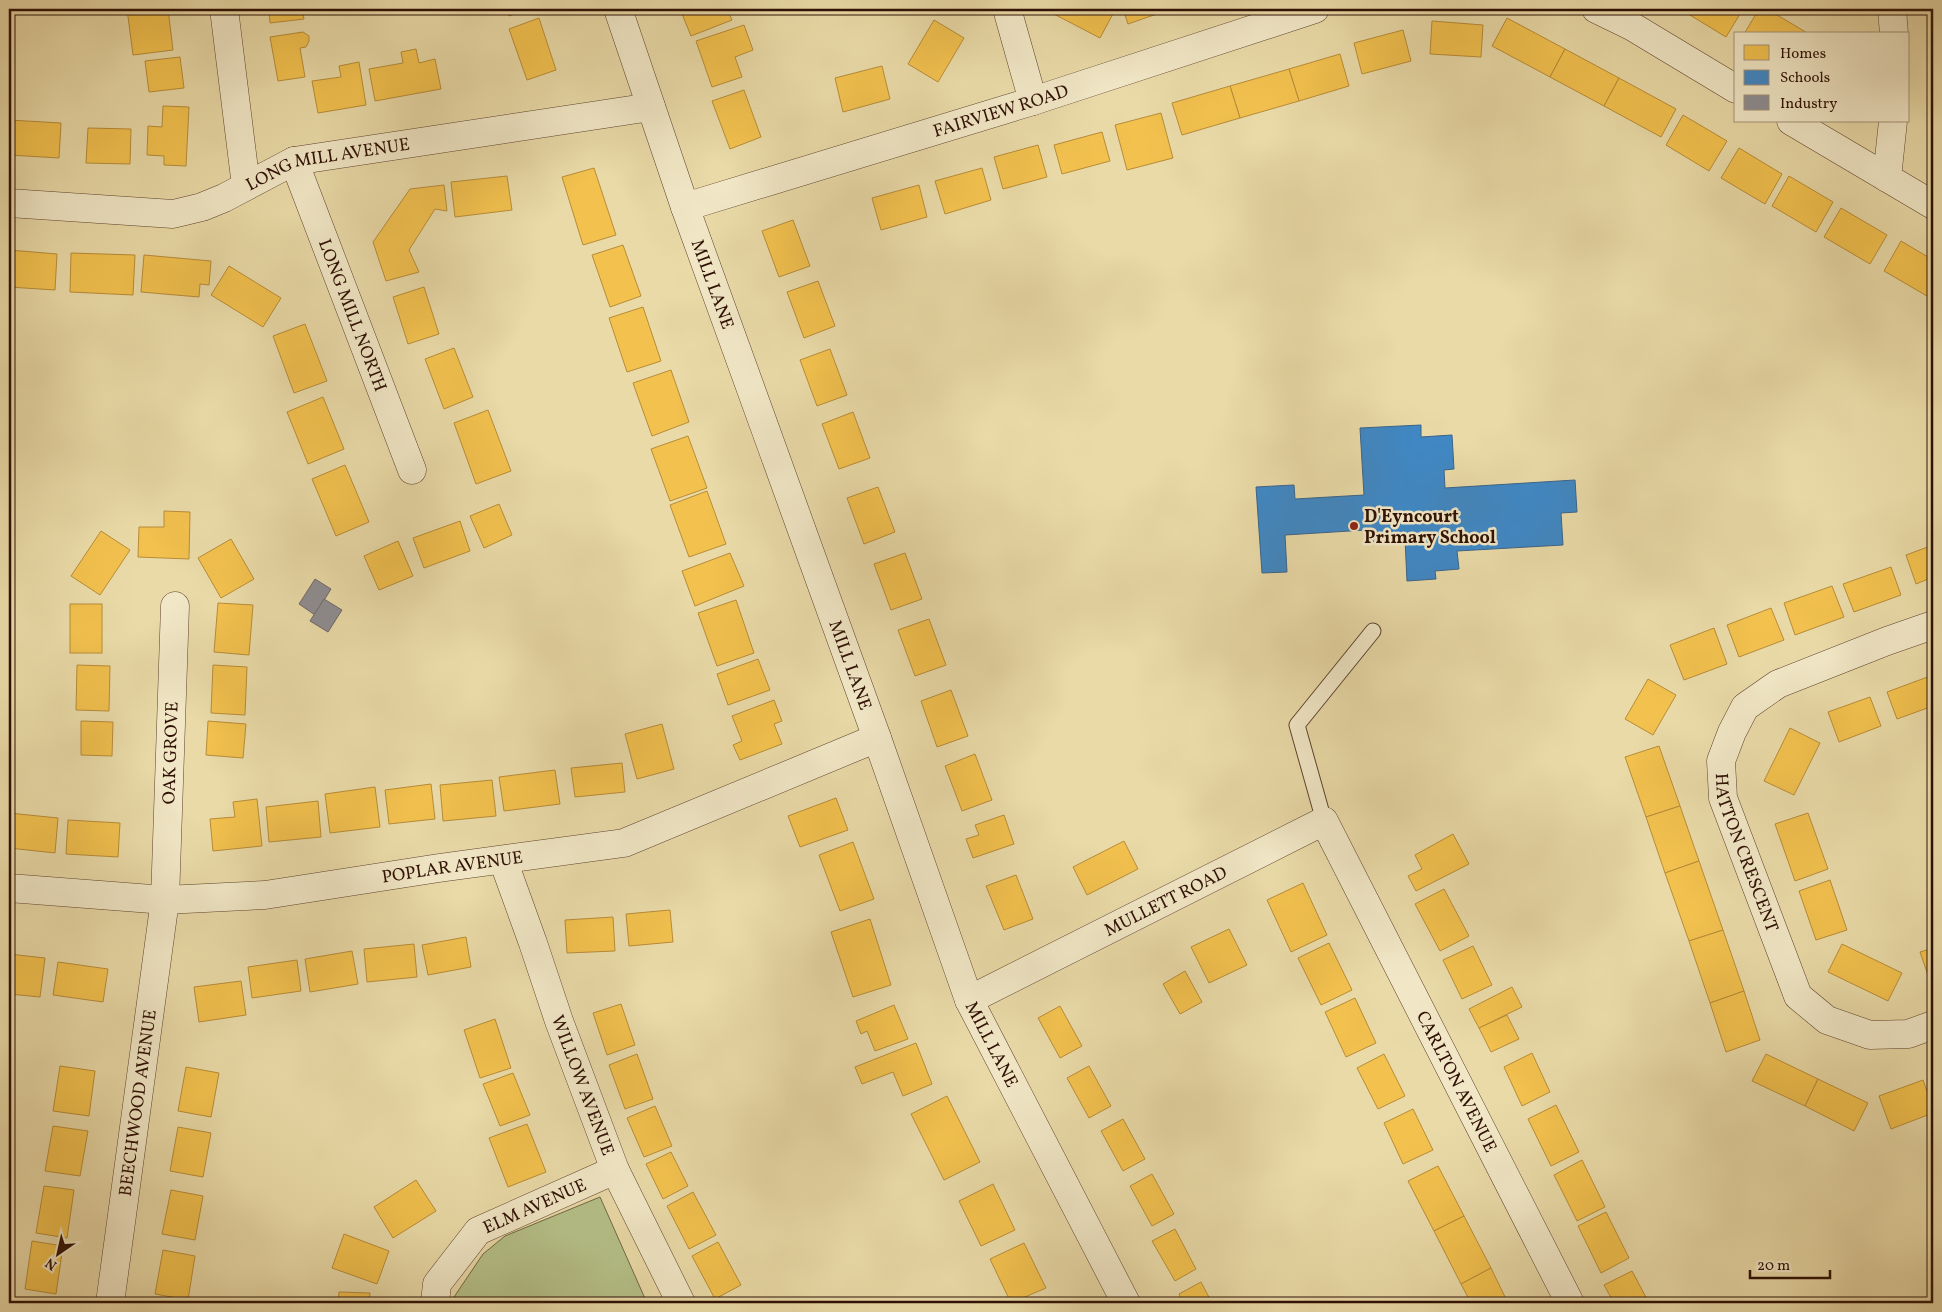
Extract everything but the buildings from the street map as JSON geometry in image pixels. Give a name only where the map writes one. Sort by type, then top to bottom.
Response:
[{"type":"street","points":[[224,9],[246,186]]},
{"type":"street","name":"MILL LANE","points":[[618,9],[685,206],[877,738],[969,1000],[1126,1303]]},
{"type":"street","points":[[1007,9],[1033,101]]},
{"type":"street","name":"FAIRVIEW ROAD","points":[[685,206],[1033,101],[1315,9]]},
{"type":"street","points":[[1596,9],[1633,28],[1734,88]]},
{"type":"street","points":[[1892,9],[1894,32]]},
{"type":"street","name":"LONG MILL AVENUE","points":[[9,203],[173,214],[202,207],[224,198],[294,161],[651,107]]},
{"type":"street","points":[[1792,122],[1933,206]]},
{"type":"street","points":[[1887,178],[1893,122]]},
{"type":"street","name":"LONG MILL NORTH","points":[[294,161],[412,470]]},
{"type":"street","name":"OAK GROVE","points":[[165,900],[175,606]]},
{"type":"street","name":"HATTON CRESCENT","points":[[1933,625],[1778,684],[1745,707],[1732,732],[1721,761],[1723,798],[1798,996],[1827,1020],[1870,1034],[1908,1034],[1933,1025]]},
{"type":"street","name":"POPLAR AVENUE","points":[[9,888],[165,900],[265,895],[624,843],[877,738]]},
{"type":"street","name":"CARLTON AVENUE","points":[[1324,821],[1570,1303]]},
{"type":"street","name":"MULLETT ROAD","points":[[969,1000],[1324,821]]},
{"type":"street","name":"WILLOW AVENUE","points":[[503,860],[534,943],[559,1021],[615,1170],[681,1303]]},
{"type":"street","name":"BEECHWOOD AVENUE","points":[[110,1303],[165,900]]},
{"type":"street","name":"ELM AVENUE","points":[[435,1303],[437,1284],[478,1231],[615,1170]]},
{"type":"lane","points":[[1324,821],[1297,725],[1373,632]]},
{"type":"green space","points":[[600,1197],[647,1303],[450,1303],[483,1254],[505,1236]]},
{"type":"place","name":"D'Eyncourt Primary School","points":[[1354,526]]}]
